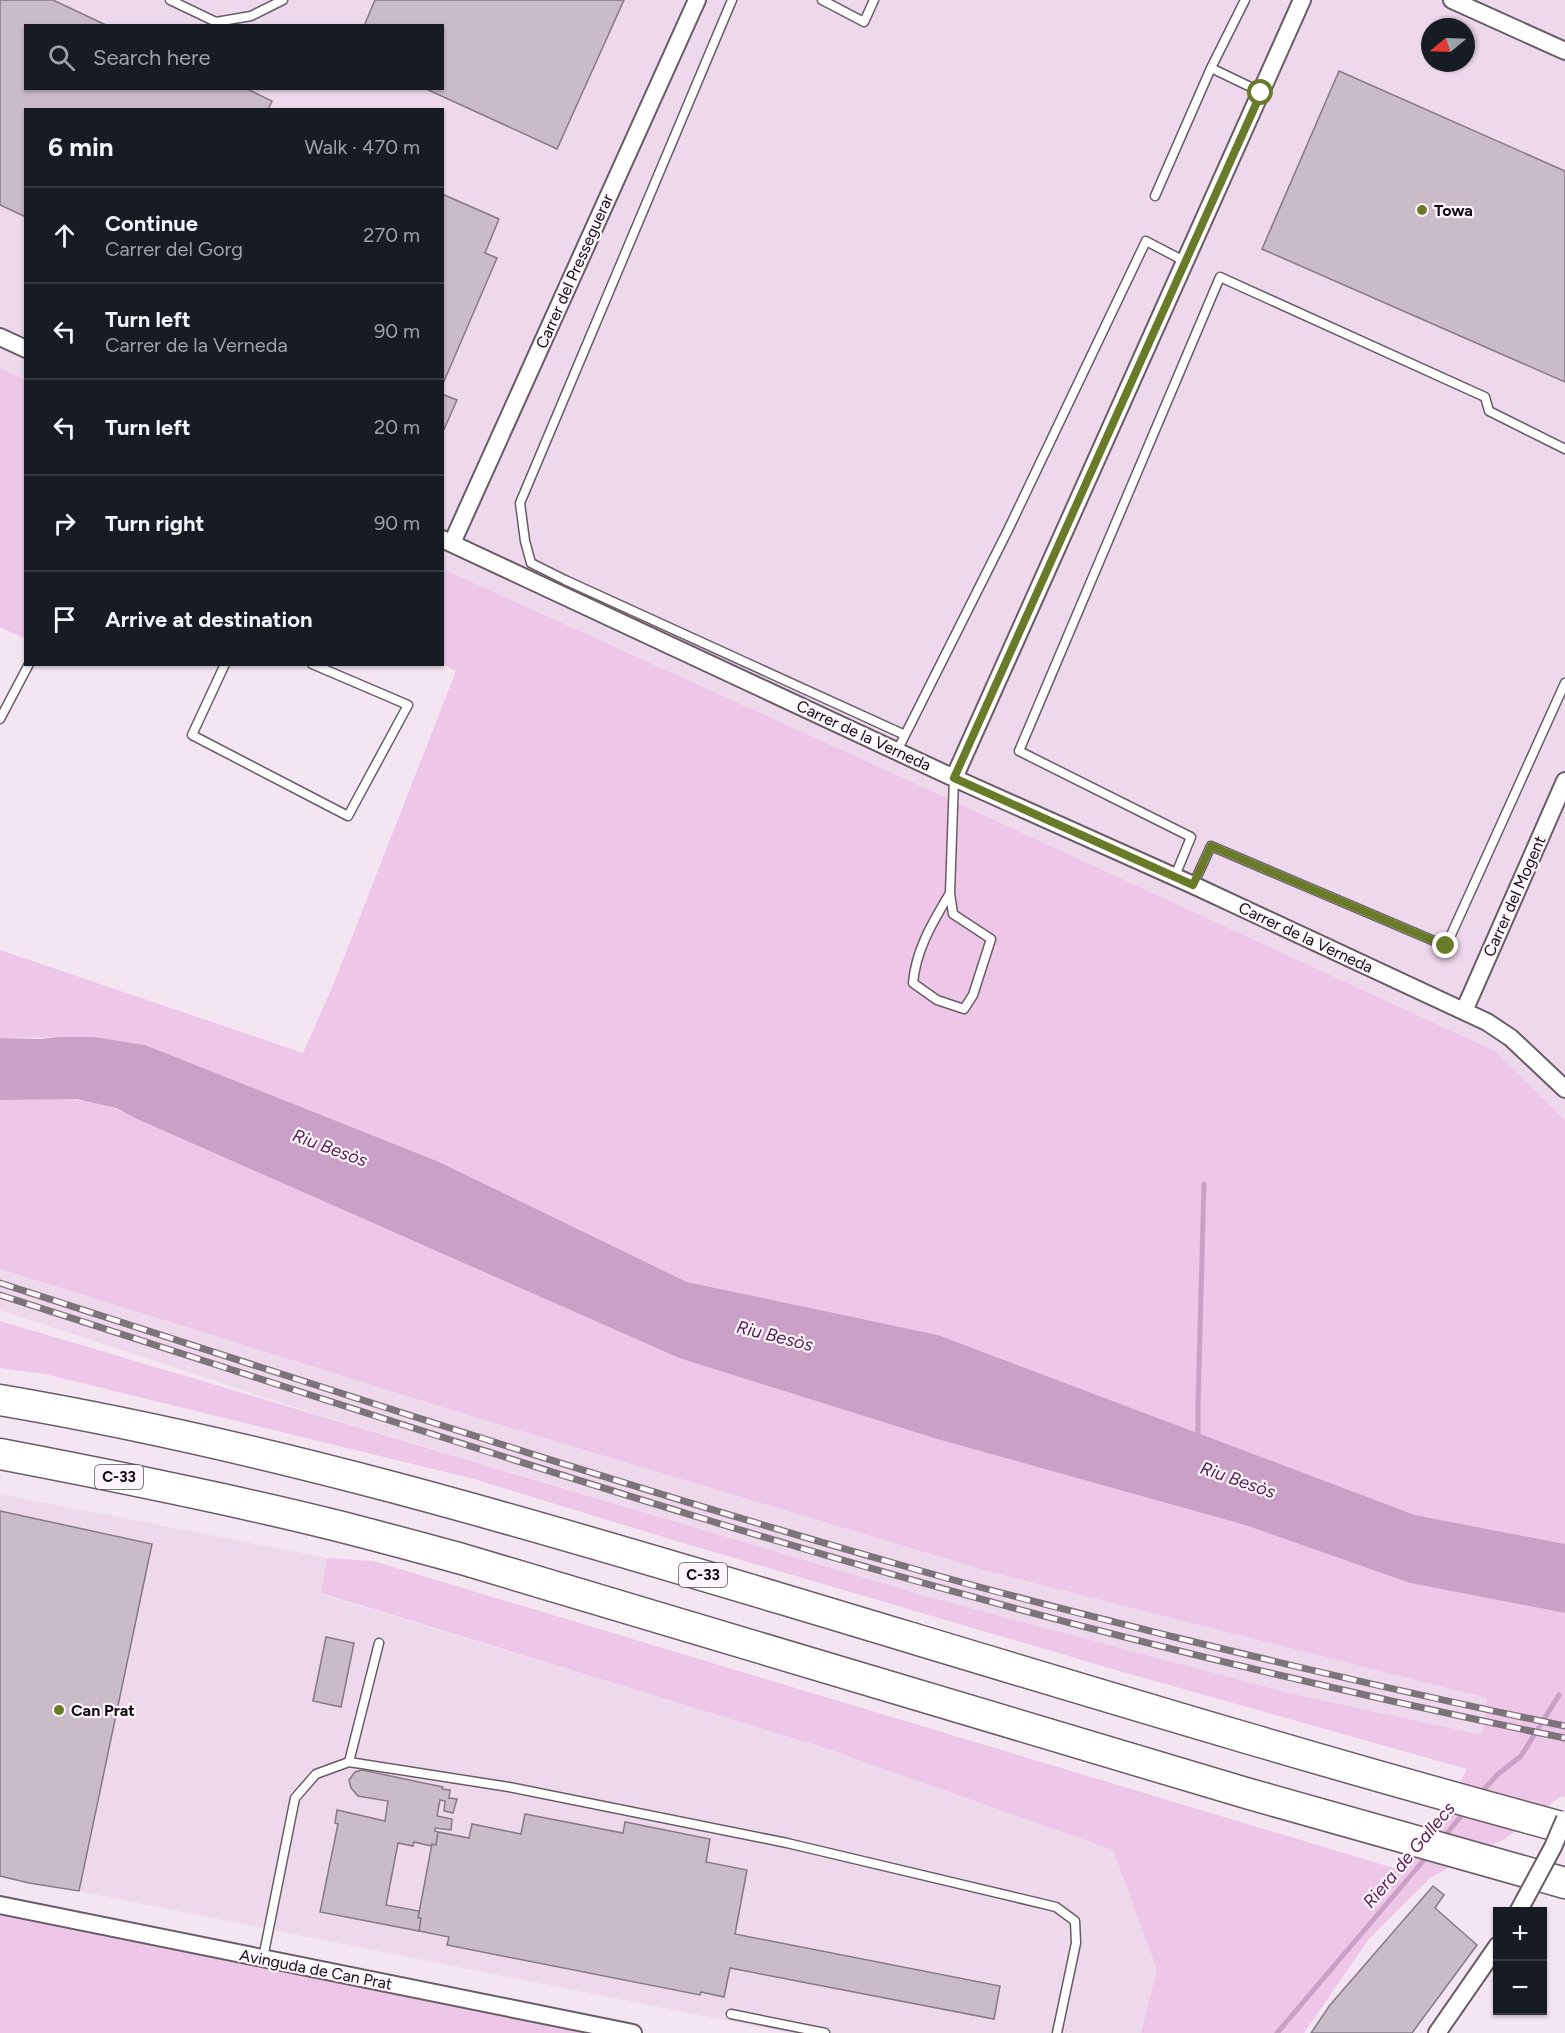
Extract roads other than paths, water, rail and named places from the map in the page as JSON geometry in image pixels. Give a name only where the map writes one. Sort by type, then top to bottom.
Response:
[{"type":"highway","name":"C-33","points":[[0,1400],[178,1433],[453,1502],[1103,1696],[1565,1828]]},
{"type":"highway","name":"C-33","points":[[0,1454],[132,1479],[249,1505],[451,1556],[1383,1832],[1565,1883]]},
{"type":"street","name":"Carrer del Presseguerar","points":[[447,541],[697,0]]},
{"type":"street","points":[[954,778],[1302,0]]},
{"type":"street","points":[[1452,0],[1565,51]]},
{"type":"street","points":[[0,337],[24,348]]},
{"type":"street","name":"Carrer de la Verneda","points":[[447,541],[954,778],[1174,876],[1487,1022],[1510,1038],[1565,1089]]},
{"type":"street","name":"Carrer del Mogent","points":[[1464,1011],[1565,781]]},
{"type":"street","points":[[1520,1907],[1553,1847],[1565,1818]]},
{"type":"street","name":"Avinguda de Can Prat","points":[[0,1905],[633,2033]]},
{"type":"street","points":[[1437,2033],[1493,1951]]},
{"type":"lane","points":[[170,0],[216,22],[251,16],[283,0]]},
{"type":"lane","points":[[263,10],[267,0]]},
{"type":"lane","points":[[731,0],[520,503],[525,541],[531,562],[565,580],[905,735]]},
{"type":"lane","points":[[822,0],[864,21],[874,0]]},
{"type":"lane","points":[[1155,196],[1211,68],[1245,0]]},
{"type":"lane","points":[[1211,68],[1261,93]]},
{"type":"lane","points":[[897,751],[1008,530],[1146,241],[1186,262]]},
{"type":"lane","points":[[1174,876],[1191,837],[1019,751],[1220,277],[1485,398],[1489,411],[1565,449]]},
{"type":"lane","points":[[0,719],[28,666]]},
{"type":"lane","points":[[224,666],[192,735],[348,816],[408,705],[317,666]]},
{"type":"lane","points":[[1193,885],[1211,846],[1446,946],[1565,682]]},
{"type":"lane","points":[[950,893],[931,925],[915,963],[913,983],[937,1000],[964,1009],[973,995],[991,939],[953,914],[950,893],[954,778]]},
{"type":"lane","points":[[349,1762],[379,1643]]},
{"type":"lane","points":[[263,1958],[295,1798],[316,1774],[349,1762],[509,1787],[776,1840],[1056,1906],[1075,1921],[1076,1943],[1057,2033]]},
{"type":"lane","points":[[731,2014],[825,2033]]},
{"type":"water","name":"Riu Besòs","points":[[94,1037],[145,1045],[437,1161],[687,1282],[938,1335],[1415,1515],[1565,1544],[1565,1613],[1410,1583],[1245,1525],[937,1439],[679,1358],[116,1108],[77,1099],[0,1100],[0,1038]]},
{"type":"waterway","points":[[1198,1440],[1204,1184]]},
{"type":"waterway","name":"Riera de Gallecs","points":[[1480,1794],[1497,1775],[1521,1756],[1559,1695]]},
{"type":"waterway","name":"Riera de Gallecs","points":[[1443,1838],[1466,1810]]},
{"type":"waterway","name":"Riera de Gallecs","points":[[1277,2033],[1429,1854]]},
{"type":"railway","points":[[0,1283],[559,1463],[932,1574],[1223,1649],[1565,1726]]},
{"type":"railway","points":[[0,1295],[526,1464],[915,1581],[1239,1665],[1565,1738]]},
{"type":"place","name":"Towa","points":[[1422,210]]},
{"type":"place","name":"Can Prat","points":[[59,1710]]}]
